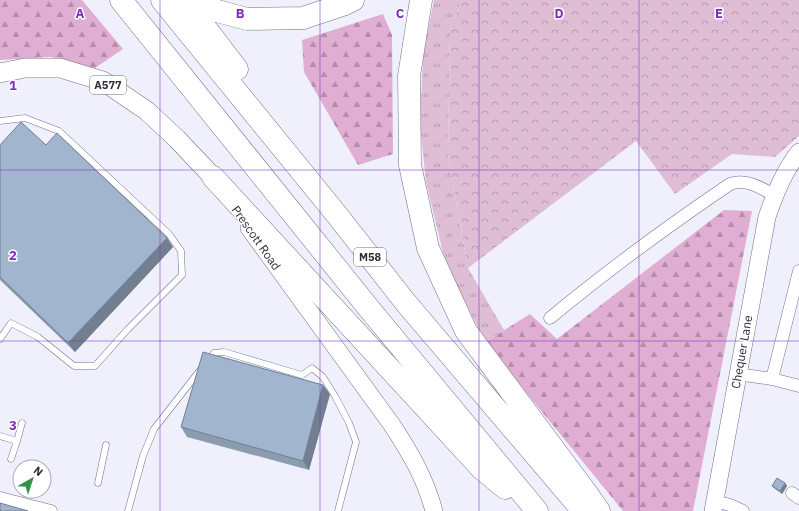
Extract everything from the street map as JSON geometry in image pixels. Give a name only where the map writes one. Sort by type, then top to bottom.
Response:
[{"type":"highway","name":"M58","points":[[121,0],[372,311],[537,511]]},
{"type":"highway","name":"M58","points":[[162,0],[337,215],[406,303],[583,511]]},
{"type":"highway","name":"M58","points":[[184,0],[286,133],[337,215]]},
{"type":"highway","points":[[196,0],[217,11],[247,19],[303,18],[353,0]]},
{"type":"highway","points":[[421,0],[409,76],[410,165],[428,248],[466,331],[599,511]]},
{"type":"highway","points":[[214,177],[482,468],[531,511]]},
{"type":"main road","name":"Prescott Road","points":[[0,73],[25,68],[60,68],[103,81],[147,111],[214,177]]},
{"type":"street","name":"Chequer Lane","points":[[714,506],[765,225],[774,195],[792,161],[799,152]]},
{"type":"street","name":"Prescott Road","points":[[214,177],[271,259],[404,443],[418,467],[427,488],[434,511]]},
{"type":"street","points":[[550,318],[631,254],[730,184],[742,182],[754,185],[774,195]]},
{"type":"street","points":[[772,379],[799,271]]},
{"type":"street","points":[[738,374],[772,379],[799,386]]},
{"type":"street","points":[[0,498],[51,511]]},
{"type":"street","points":[[714,506],[743,511]]},
{"type":"lane","points":[[0,121],[25,118],[59,131],[169,234],[181,251],[182,275],[128,329],[95,366],[74,366],[38,337],[11,323],[0,338]]},
{"type":"lane","points":[[128,511],[143,456],[154,429],[214,353],[224,352],[302,375],[312,368],[323,378],[335,396],[356,442],[338,511]]},
{"type":"lane","points":[[11,459],[22,423]]},
{"type":"lane","points":[[0,436],[17,441]]},
{"type":"lane","points":[[98,483],[106,444]]},
{"type":"green space","points":[[0,0],[82,0],[123,49],[95,68],[51,57],[0,60]]},
{"type":"green space","points":[[434,0],[462,0],[450,29],[448,155],[468,268],[504,330],[485,342],[445,261],[426,182],[420,126],[423,55]]},
{"type":"green space","points":[[462,0],[799,0],[799,136],[775,157],[732,154],[675,194],[636,141],[468,268],[448,155],[450,29]]},
{"type":"green space","points":[[383,14],[392,35],[393,154],[358,165],[304,72],[302,40]]},
{"type":"green space","points":[[724,210],[752,211],[693,511],[623,511],[485,342],[530,314],[557,339]]},
{"type":"building","points":[[21,122],[46,145],[57,133],[167,238],[68,343],[0,277],[0,145]]},
{"type":"building","points":[[203,352],[323,385],[303,461],[181,427]]},
{"type":"building","points":[[777,478],[785,483],[780,491],[772,486]]},
{"type":"building","points":[[0,503],[28,511],[0,511]]}]
